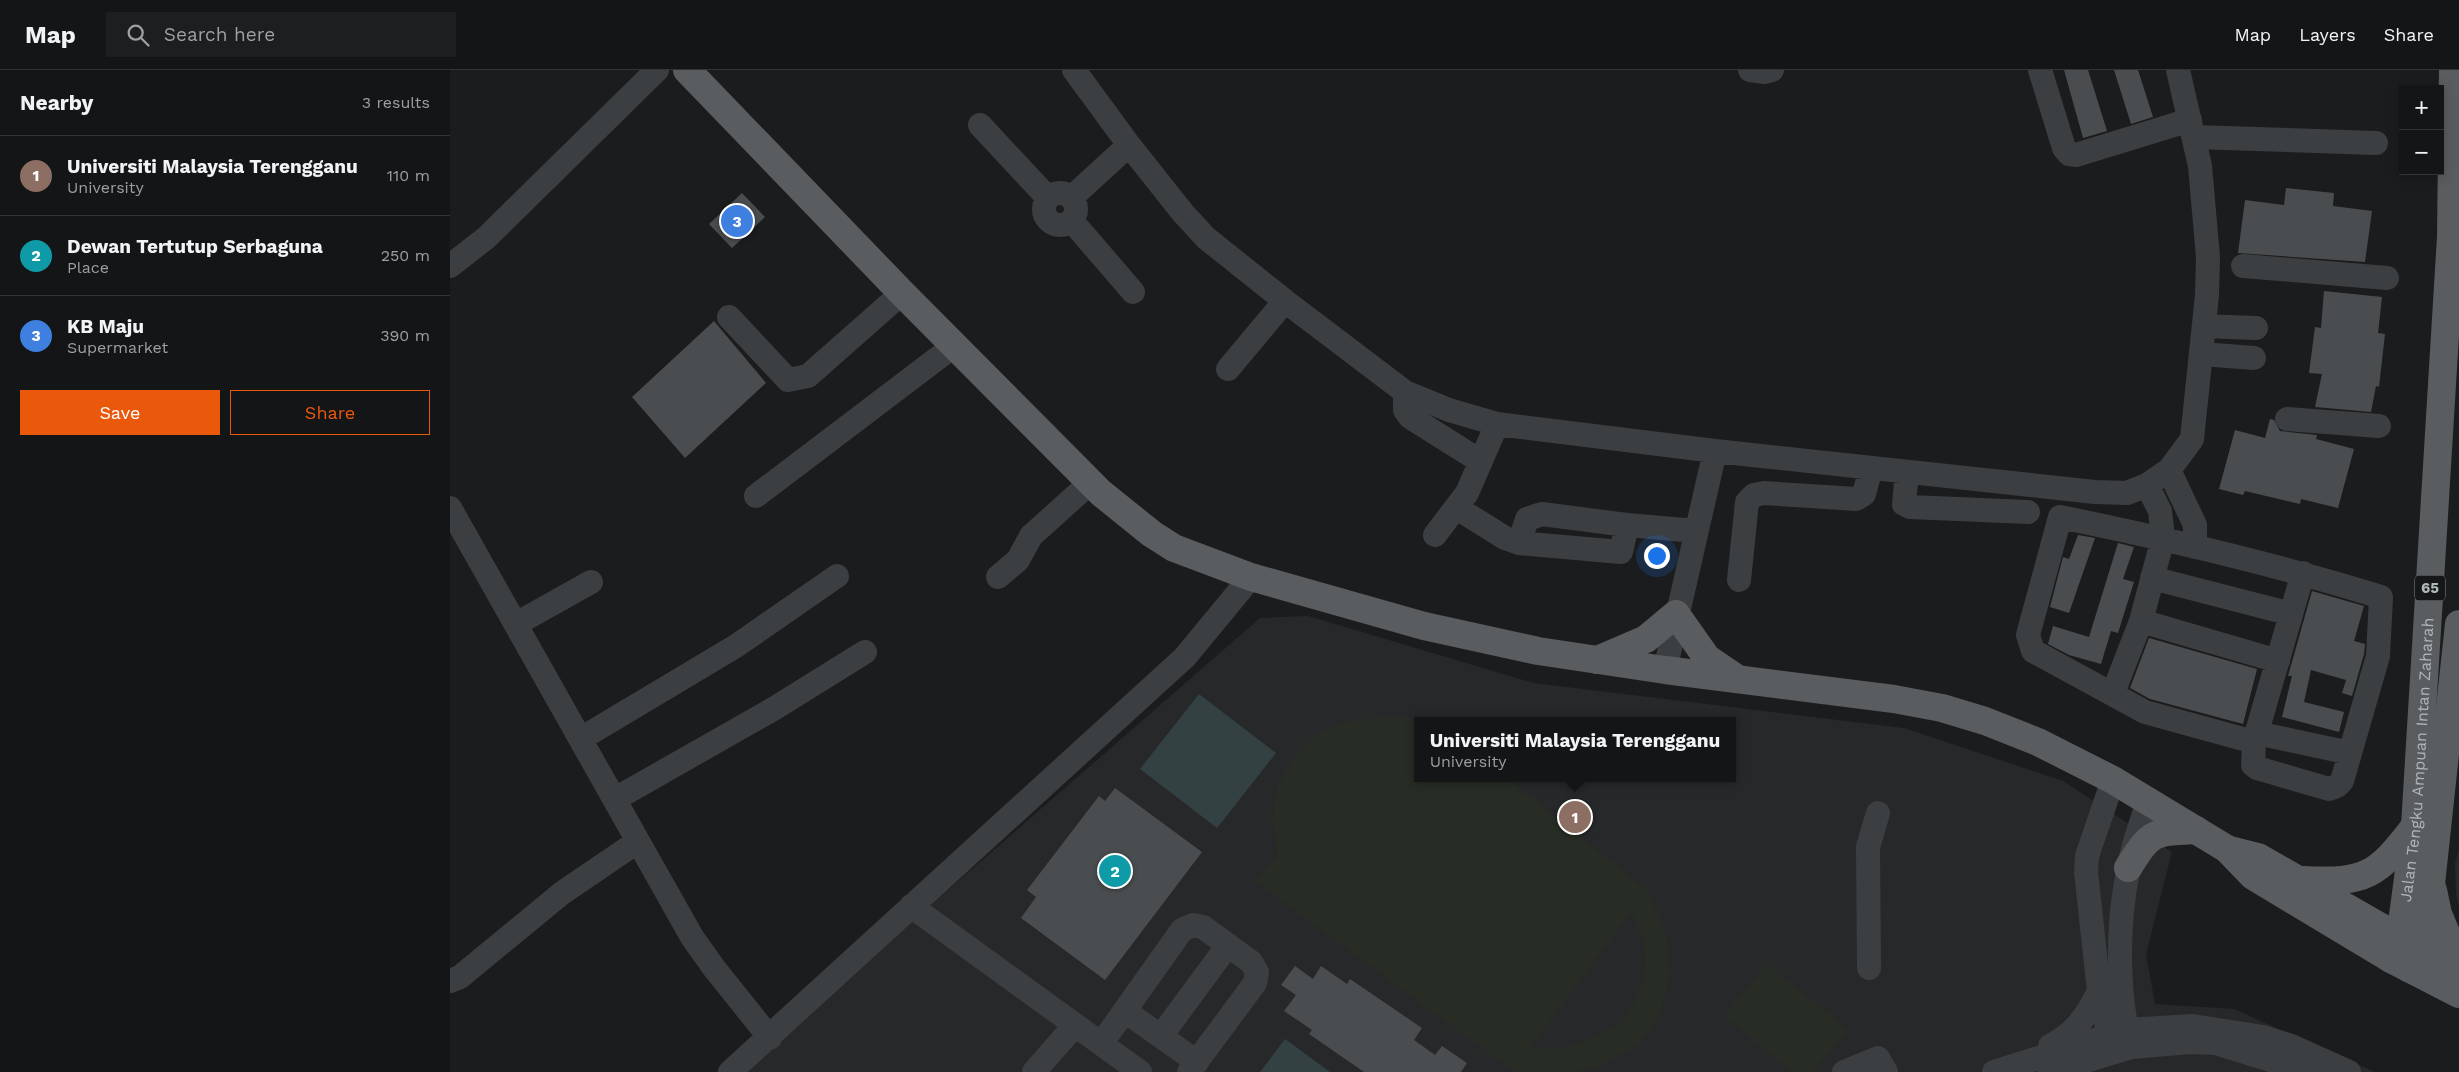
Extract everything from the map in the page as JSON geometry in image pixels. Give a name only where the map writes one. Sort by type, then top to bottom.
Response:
[{"type":"main road","points":[[687,70],[902,292],[1091,482],[1152,534],[1174,548],[1251,576],[1424,626],[1538,651],[1596,661],[1894,698],[1942,708],[1985,721],[2038,742],[2114,780],[2227,849],[2253,876],[2406,953],[2459,968]]},
{"type":"main road","name":"Jalan Tengku Ampuan Intan Zaharah","points":[[2406,953],[2455,237],[2453,70]]},
{"type":"main road","points":[[1596,661],[1646,639],[1676,614],[1707,658],[1740,680]]},
{"type":"main road","name":"Jalan Tengku Ampuan Intan Zaharah","points":[[2406,953],[2431,884],[2459,624]]},
{"type":"main road","points":[[2299,880],[2340,882],[2361,877],[2378,869],[2394,854],[2415,826]]},
{"type":"main road","points":[[2128,868],[2144,843],[2157,832],[2196,830]]},
{"type":"main road","points":[[2227,849],[2258,857],[2299,880],[2406,953],[2459,994]]},
{"type":"main road","points":[[2431,884],[2438,914],[2459,964]]},
{"type":"street","points":[[450,266],[486,238],[657,70]]},
{"type":"street","points":[[1074,70],[1129,145],[1183,213],[1206,238],[1284,301],[1405,392],[1449,410],[1496,424],[1715,451],[2095,492],[2127,492],[2147,485],[2169,470],[2192,439],[2204,326],[2208,257],[2200,166],[2178,70]]},
{"type":"street","points":[[1750,70],[1752,72],[1765,72],[1772,70]]},
{"type":"street","points":[[2040,70],[2064,148],[2069,154],[2076,155],[2192,128],[2376,143]]},
{"type":"street","points":[[980,125],[1048,198],[1043,210],[1048,221],[1060,226],[1072,209],[1129,145]]},
{"type":"street","points":[[1072,209],[1134,292]]},
{"type":"street","points":[[2243,266],[2387,278]]},
{"type":"street","points":[[729,317],[788,380],[808,376],[902,292]]},
{"type":"street","points":[[1228,369],[1284,301]]},
{"type":"street","points":[[2204,326],[2256,328]]},
{"type":"street","points":[[756,496],[955,345]]},
{"type":"street","points":[[2201,354],[2254,358]]},
{"type":"street","points":[[1405,392],[1405,410],[1410,417],[1480,461]]},
{"type":"street","points":[[2287,419],[2379,426]]},
{"type":"street","points":[[1435,535],[1467,493],[1496,424]]},
{"type":"street","points":[[1665,670],[1676,614],[1715,451]]},
{"type":"street","points":[[1738,580],[1747,502],[1754,495],[1764,493],[1856,498],[1864,494],[1871,468]]},
{"type":"street","points":[[2169,470],[2195,525],[2195,547]]},
{"type":"street","points":[[1906,472],[1904,504],[1910,507],[2028,512]]},
{"type":"street","points":[[998,577],[1018,560],[1031,536],[1091,482]]},
{"type":"street","points":[[2113,693],[2141,620],[2163,538],[2160,511],[2147,485]]},
{"type":"street","points":[[450,508],[582,738],[637,842],[692,937],[714,968],[770,1038]]},
{"type":"street","points":[[1457,508],[1505,538],[1519,543],[1622,552],[1626,525]]},
{"type":"street","points":[[1519,543],[1527,520],[1542,514],[1626,525],[1696,531]]},
{"type":"street","points":[[2303,573],[2256,737],[2252,760],[2253,765],[2257,768],[2329,789],[2337,786],[2342,781],[2378,656],[2380,597],[2303,573],[2163,538],[2060,517],[2028,635],[2029,644],[2033,651],[2113,693],[2144,712],[2256,737],[2350,753]]},
{"type":"street","points":[[582,738],[736,646],[837,576]]},
{"type":"street","points":[[730,1072],[770,1038],[1185,657],[1251,576]]},
{"type":"street","points":[[2152,578],[2291,614]]},
{"type":"street","points":[[516,624],[591,582]]},
{"type":"street","points":[[2141,620],[2278,661]]},
{"type":"street","points":[[615,799],[775,708],[865,652]]},
{"type":"street","points":[[2114,780],[2087,856],[2086,872],[2099,991],[2119,1041]]},
{"type":"street","points":[[2119,1041],[2123,897],[2128,868],[2148,801]]},
{"type":"street","points":[[1869,968],[1868,847],[1878,813]]},
{"type":"street","points":[[450,981],[460,977],[562,893],[637,842]]},
{"type":"street","points":[[2089,897],[2123,897]]},
{"type":"street","points":[[912,906],[1140,1072]]},
{"type":"street","points":[[1101,1044],[1182,930],[1193,925],[1203,926],[1251,962],[1257,972],[1256,982],[1193,1067],[1161,1036],[1125,1011]]},
{"type":"street","points":[[1161,1036],[1228,945]]},
{"type":"street","points":[[2121,975],[2129,995],[2142,1011],[2192,1026],[2263,1037],[2291,1046],[2349,1072]]},
{"type":"street","points":[[2018,1064],[2059,1041],[2075,1029],[2086,1018],[2099,991]]},
{"type":"street","points":[[1034,1072],[1075,1024]]},
{"type":"street","points":[[2050,1072],[2119,1041],[2162,1026],[2192,1026]]},
{"type":"street","points":[[1994,1072],[2018,1064],[2119,1041],[2216,1043],[2309,1072]]},
{"type":"street","points":[[1844,1072],[1882,1065]]},
{"type":"shaded area","points":[[1308,616],[1534,683],[1904,728],[2063,781],[2172,852],[2146,954],[2155,1004],[2234,1009],[2375,1072],[739,1072],[1260,618]]},
{"type":"shaded area","points":[[1199,694],[1276,753],[1217,828],[1140,769]]},
{"type":"shaded area","points":[[1392,716],[1414,719],[1414,782],[1511,782],[1646,889],[1665,931],[1670,972],[1660,1015],[1638,1045],[1602,1065],[1573,1072],[1518,1072],[1512,1070],[1255,881],[1278,855],[1273,816],[1274,804],[1286,770],[1300,750],[1318,734],[1334,726]],"holes":[[[1631,912],[1643,940],[1645,969],[1642,984],[1630,1011],[1620,1024],[1568,1047],[1549,1049],[1530,1047]]]},
{"type":"shaded area","points":[[2459,849],[2459,908],[2456,895],[2455,863]]},
{"type":"shaded area","points":[[1767,964],[1848,1030],[1813,1072],[1793,1072],[1724,1016]]},
{"type":"shaded area","points":[[1285,1039],[1330,1072],[1260,1072]]},
{"type":"building","points":[[2064,70],[2088,70],[2107,131],[2083,138]]},
{"type":"building","points":[[2114,70],[2138,70],[2153,117],[2131,124]]},
{"type":"building","points":[[2286,188],[2334,193],[2333,206],[2372,211],[2365,262],[2238,253],[2245,200],[2284,205]]},
{"type":"building","points":[[742,193],[765,217],[732,248],[709,224]]},
{"type":"building","points":[[2324,291],[2382,297],[2378,333],[2385,334],[2379,387],[2376,386],[2371,412],[2315,407],[2322,374],[2309,373],[2315,327],[2321,328]]},
{"type":"building","points":[[714,321],[766,383],[685,458],[632,397]]},
{"type":"building","points":[[2270,419],[2274,420],[2280,431],[2317,435],[2316,439],[2354,449],[2338,508],[2301,499],[2300,504],[2245,491],[2243,495],[2219,489],[2235,430],[2265,438]]},
{"type":"building","points":[[2078,535],[2095,538],[2069,613],[2050,607],[2063,557],[2069,559]]},
{"type":"building","points":[[2118,543],[2134,547],[2123,579],[2134,582],[2118,633],[2111,631],[2101,664],[2069,655],[2048,644],[2053,626],[2089,637]]},
{"type":"building","points":[[2312,591],[2364,606],[2354,641],[2365,644],[2364,654],[2352,696],[2342,693],[2346,680],[2311,670],[2304,702],[2344,712],[2339,732],[2282,717],[2292,676],[2288,676]]},
{"type":"building","points":[[2149,638],[2257,669],[2243,724],[2150,699],[2130,688]]},
{"type":"building","points":[[1115,788],[1202,852],[1105,980],[1021,918],[1036,897],[1027,890],[1099,796],[1105,801]]},
{"type":"building","points":[[1295,966],[1313,979],[1321,966],[1347,984],[1350,979],[1422,1028],[1414,1040],[1435,1055],[1442,1046],[1467,1063],[1461,1072],[1364,1072],[1309,1034],[1312,1030],[1284,1011],[1296,995],[1281,985]]},
{"type":"place","name":"KB Maju","points":[[737,221]]},
{"type":"place","name":"Universiti Malaysia Terengganu","points":[[1575,817]]},
{"type":"place","name":"Dewan Tertutup Serbaguna","points":[[1115,871]]}]
